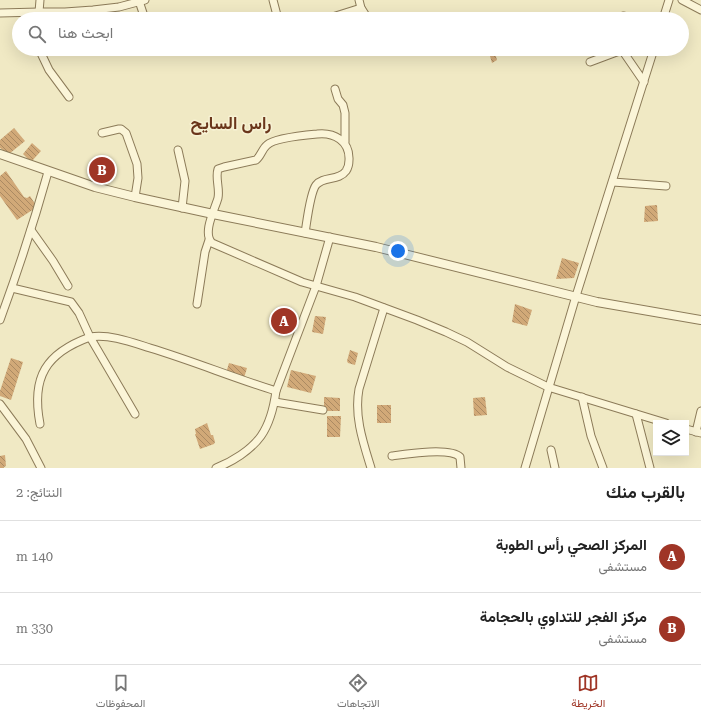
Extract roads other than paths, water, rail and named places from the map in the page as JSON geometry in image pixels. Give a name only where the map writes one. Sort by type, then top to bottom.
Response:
[{"type":"street","points":[[40,0],[39,12],[93,10],[119,7],[142,1],[144,12]]},
{"type":"street","points":[[273,0],[276,12]]},
{"type":"street","points":[[359,0],[364,12]]},
{"type":"street","points":[[665,12],[669,0]]},
{"type":"street","points":[[682,0],[701,10]]},
{"type":"street","points":[[348,12],[361,8]]},
{"type":"street","points":[[0,13],[12,14]]},
{"type":"street","points":[[42,56],[49,70],[69,97]]},
{"type":"street","points":[[590,62],[606,56]]},
{"type":"street","points":[[626,56],[644,82]]},
{"type":"street","points":[[525,468],[576,296],[652,56]]},
{"type":"street","points":[[306,232],[313,191],[317,184],[343,175],[347,170],[349,157],[348,148],[345,142],[345,113],[343,105],[338,99],[335,89]]},
{"type":"street","points":[[102,133],[121,129],[126,133],[137,164],[138,178],[135,197]]},
{"type":"street","points":[[345,142],[328,134],[321,133],[289,137],[267,145],[256,160],[220,168],[217,173],[219,190],[208,228],[208,238],[215,244],[302,282],[355,297],[417,320],[468,342],[507,368],[548,387],[656,420]]},
{"type":"street","points":[[178,150],[184,181],[182,208]]},
{"type":"street","points":[[0,154],[48,172],[95,187],[135,197],[383,249],[597,302],[701,320]]},
{"type":"street","points":[[0,320],[31,230],[48,172]]},
{"type":"street","points":[[612,182],[666,186]]},
{"type":"street","points":[[31,230],[53,261],[68,286]]},
{"type":"street","points":[[216,468],[223,466],[239,456],[261,435],[271,414],[275,402],[276,391],[316,286],[330,237]]},
{"type":"street","points":[[197,304],[205,252],[210,240]]},
{"type":"street","points":[[12,288],[70,302],[79,313],[90,337],[135,414]]},
{"type":"street","points":[[371,468],[361,433],[356,403],[358,390],[384,308]]},
{"type":"street","points":[[40,424],[37,397],[41,379],[48,364],[51,359],[61,351],[90,337],[100,336],[138,345],[179,357],[242,381],[276,391]]},
{"type":"street","points":[[582,397],[591,436],[603,468]]},
{"type":"street","points":[[275,402],[323,410]]},
{"type":"street","points":[[0,404],[26,438],[41,468]]},
{"type":"street","points":[[698,433],[701,411]]},
{"type":"street","points":[[636,414],[650,468]]},
{"type":"street","points":[[551,450],[555,468]]},
{"type":"street","points":[[392,456],[425,452],[454,454],[460,457],[461,468]]},
{"type":"place","name":"مركز الفجر للتداوي بالحجامة","points":[[102,170]]},
{"type":"place","name":"المركز الصحي رأس الطوبة","points":[[284,321]]},
{"type":"district","name":"راس السايح","points":[[231,123]]}]
